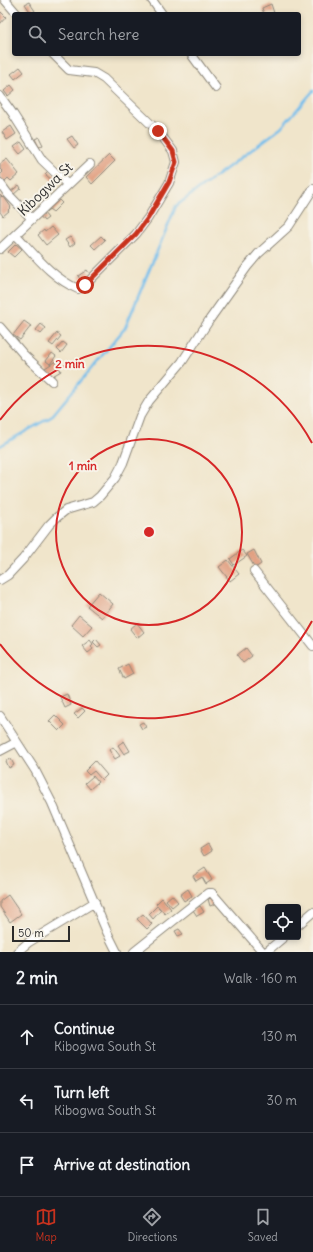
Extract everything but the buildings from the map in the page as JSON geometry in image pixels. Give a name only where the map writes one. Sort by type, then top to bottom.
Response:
[{"type":"street","points":[[5,0],[15,12]]},
{"type":"street","points":[[152,0],[161,12]]},
{"type":"street","points":[[16,235],[37,258],[65,283],[78,289],[85,285],[120,252],[136,234],[148,218],[169,182],[176,162],[173,151],[158,131],[104,78],[94,73],[69,70],[55,56]]},
{"type":"street","points":[[192,56],[216,88]]},
{"type":"street","points":[[0,96],[42,160],[68,185]]},
{"type":"street","name":"Kibogwa St","points":[[0,249],[90,164]]},
{"type":"street","points":[[0,183],[8,194],[32,219]]},
{"type":"street","points":[[0,580],[8,575],[56,518],[66,510],[93,502],[115,478],[123,463],[140,416],[149,401],[182,362],[247,267],[258,254],[289,226],[313,189]]},
{"type":"street","points":[[1,329],[52,381]]},
{"type":"street","points":[[254,571],[313,646]]},
{"type":"street","points":[[0,716],[35,770],[52,803],[116,952]]},
{"type":"street","points":[[0,751],[17,742]]},
{"type":"street","points":[[134,952],[208,893],[212,893],[262,952]]},
{"type":"street","points":[[17,952],[29,942],[95,902]]},
{"type":"street","points":[[301,922],[313,912]]},
{"type":"street","points":[[266,952],[280,940]]},
{"type":"waterway","points":[[0,446],[51,417],[125,328],[176,206],[281,128],[313,91]]},
{"type":"route","points":[[85,285],[120,252],[136,234],[148,218],[169,182],[176,162],[173,151],[158,131]]}]
